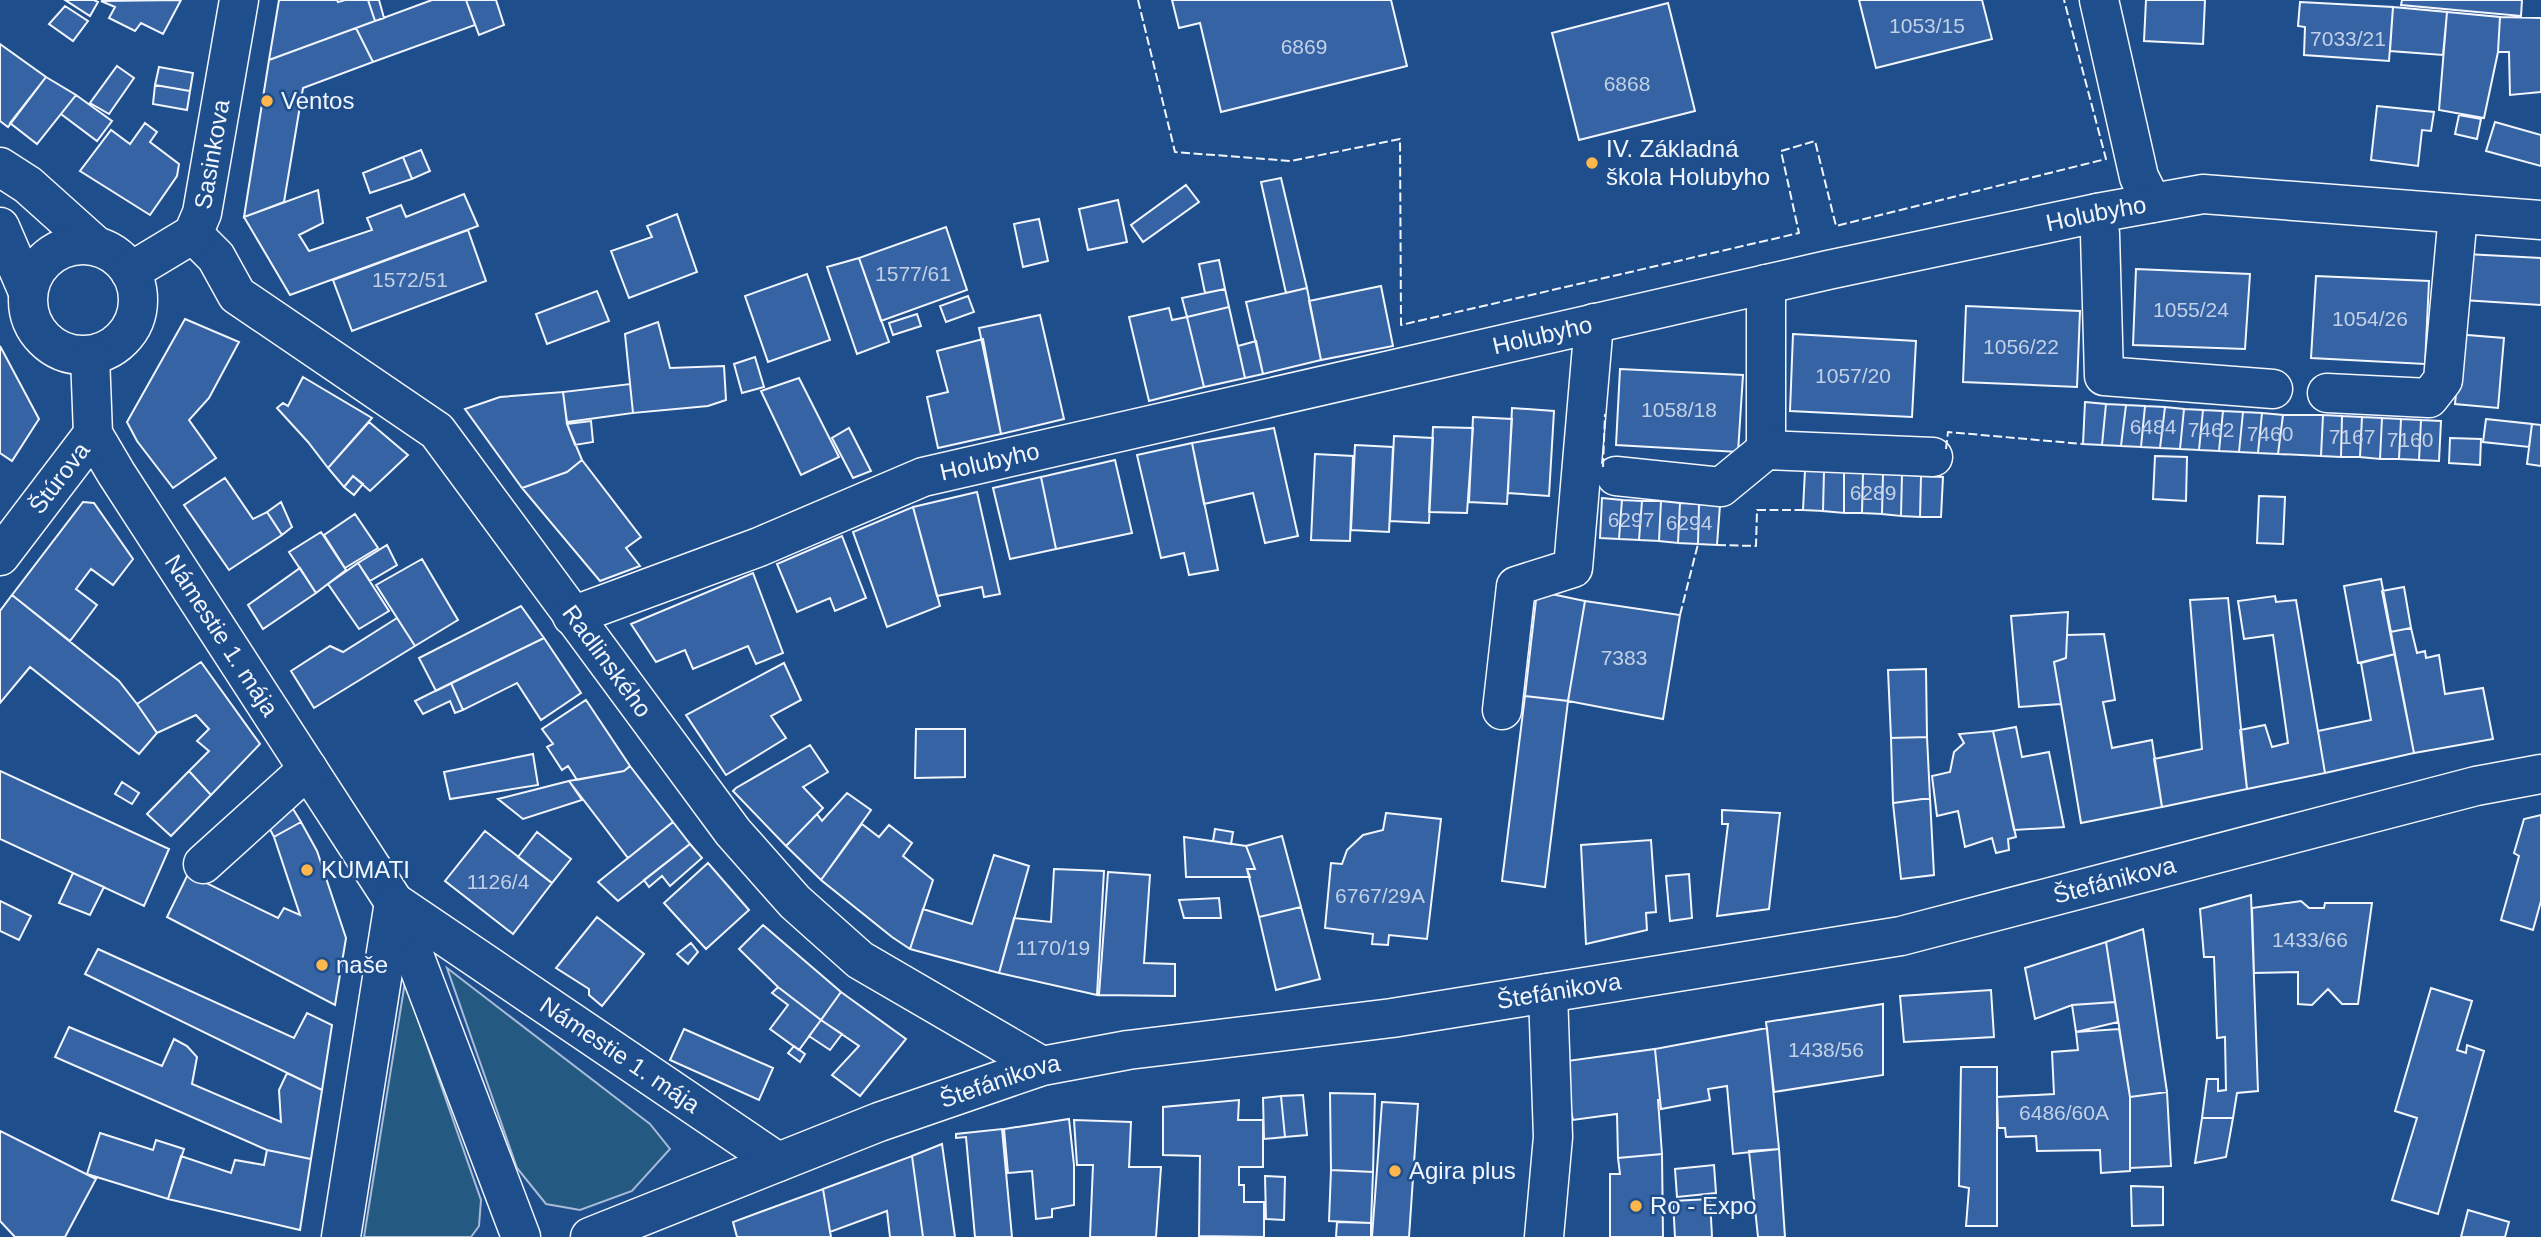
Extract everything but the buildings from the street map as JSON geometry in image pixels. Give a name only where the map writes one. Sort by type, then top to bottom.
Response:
[{"type":"street","name":"Sasinkova","points":[[130,272],[193,234],[202,213],[239,0]]},
{"type":"street","points":[[2099,0],[2140,177],[2152,203]]},
{"type":"street","points":[[0,167],[28,185],[96,246],[116,256],[130,272],[137,293],[136,315],[127,334],[110,348],[90,356],[65,353],[43,340],[30,318],[28,292],[0,227]]},
{"type":"street","name":"Holubyho","points":[[572,616],[759,547],[923,477],[1766,284],[2097,213],[2203,194],[2541,220]]},
{"type":"street","points":[[2097,213],[2104,376],[2273,389]]},
{"type":"street","points":[[2327,393],[2429,398],[2443,380],[2458,214]]},
{"type":"street","name":"Radlinského","points":[[193,234],[216,257],[237,295],[438,431],[733,832],[795,902],[860,960],[1042,1066]]},
{"type":"street","points":[[28,292],[37,268],[53,253],[74,246],[96,246]]},
{"type":"street","points":[[1766,284],[1766,450]]},
{"type":"street","points":[[1502,710],[1516,586],[1573,568],[1594,323]]},
{"type":"street","points":[[90,356],[93,434]]},
{"type":"street","name":"Štúrova","points":[[0,556],[93,434]]},
{"type":"street","name":"Námestie 1. mája","points":[[93,434],[394,902],[521,1237]]},
{"type":"street","points":[[1616,476],[1721,487],[1766,450],[1933,457]]},
{"type":"street","points":[[203,864],[308,769]]},
{"type":"street","name":"Štefánikova","points":[[590,1237],[879,1122],[1042,1066],[1128,1050],[1392,1018],[1901,936],[2476,786],[2541,774]]},
{"type":"street","points":[[341,1237],[394,902]]},
{"type":"street","name":"Námestie 1. mája","points":[[394,902],[778,1162]]},
{"type":"street","points":[[1544,1237],[1553,1137],[1548,993]]},
{"type":"shaded area","points":[[447,968],[650,1124],[670,1149],[632,1191],[580,1210],[546,1204],[517,1168]]},
{"type":"shaded area","points":[[405,982],[481,1200],[479,1226],[471,1237],[364,1237]]},
{"type":"fence","points":[[1138,0],[1175,152],[1291,161],[1400,139],[1401,325],[1799,233],[1781,151],[1815,141],[1836,226],[2106,159],[2064,0]]},
{"type":"fence","points":[[1603,467],[1605,414]]},
{"type":"fence","points":[[1946,449],[1948,432],[2083,444]]},
{"type":"fence","points":[[1717,545],[1756,546],[1757,510],[1803,510]]},
{"type":"fence","points":[[1680,615],[1698,544]]},
{"type":"place","name":"Ventos","points":[[267,101]]},
{"type":"place","name":"IV. Základná škola Holubyho","points":[[1592,163]]},
{"type":"place","name":"KUMATI","points":[[307,870]]},
{"type":"place","name":"naše","points":[[322,965]]},
{"type":"place","name":"Agira plus","points":[[1395,1171]]},
{"type":"place","name":"Ro - Expo","points":[[1636,1206]]}]
